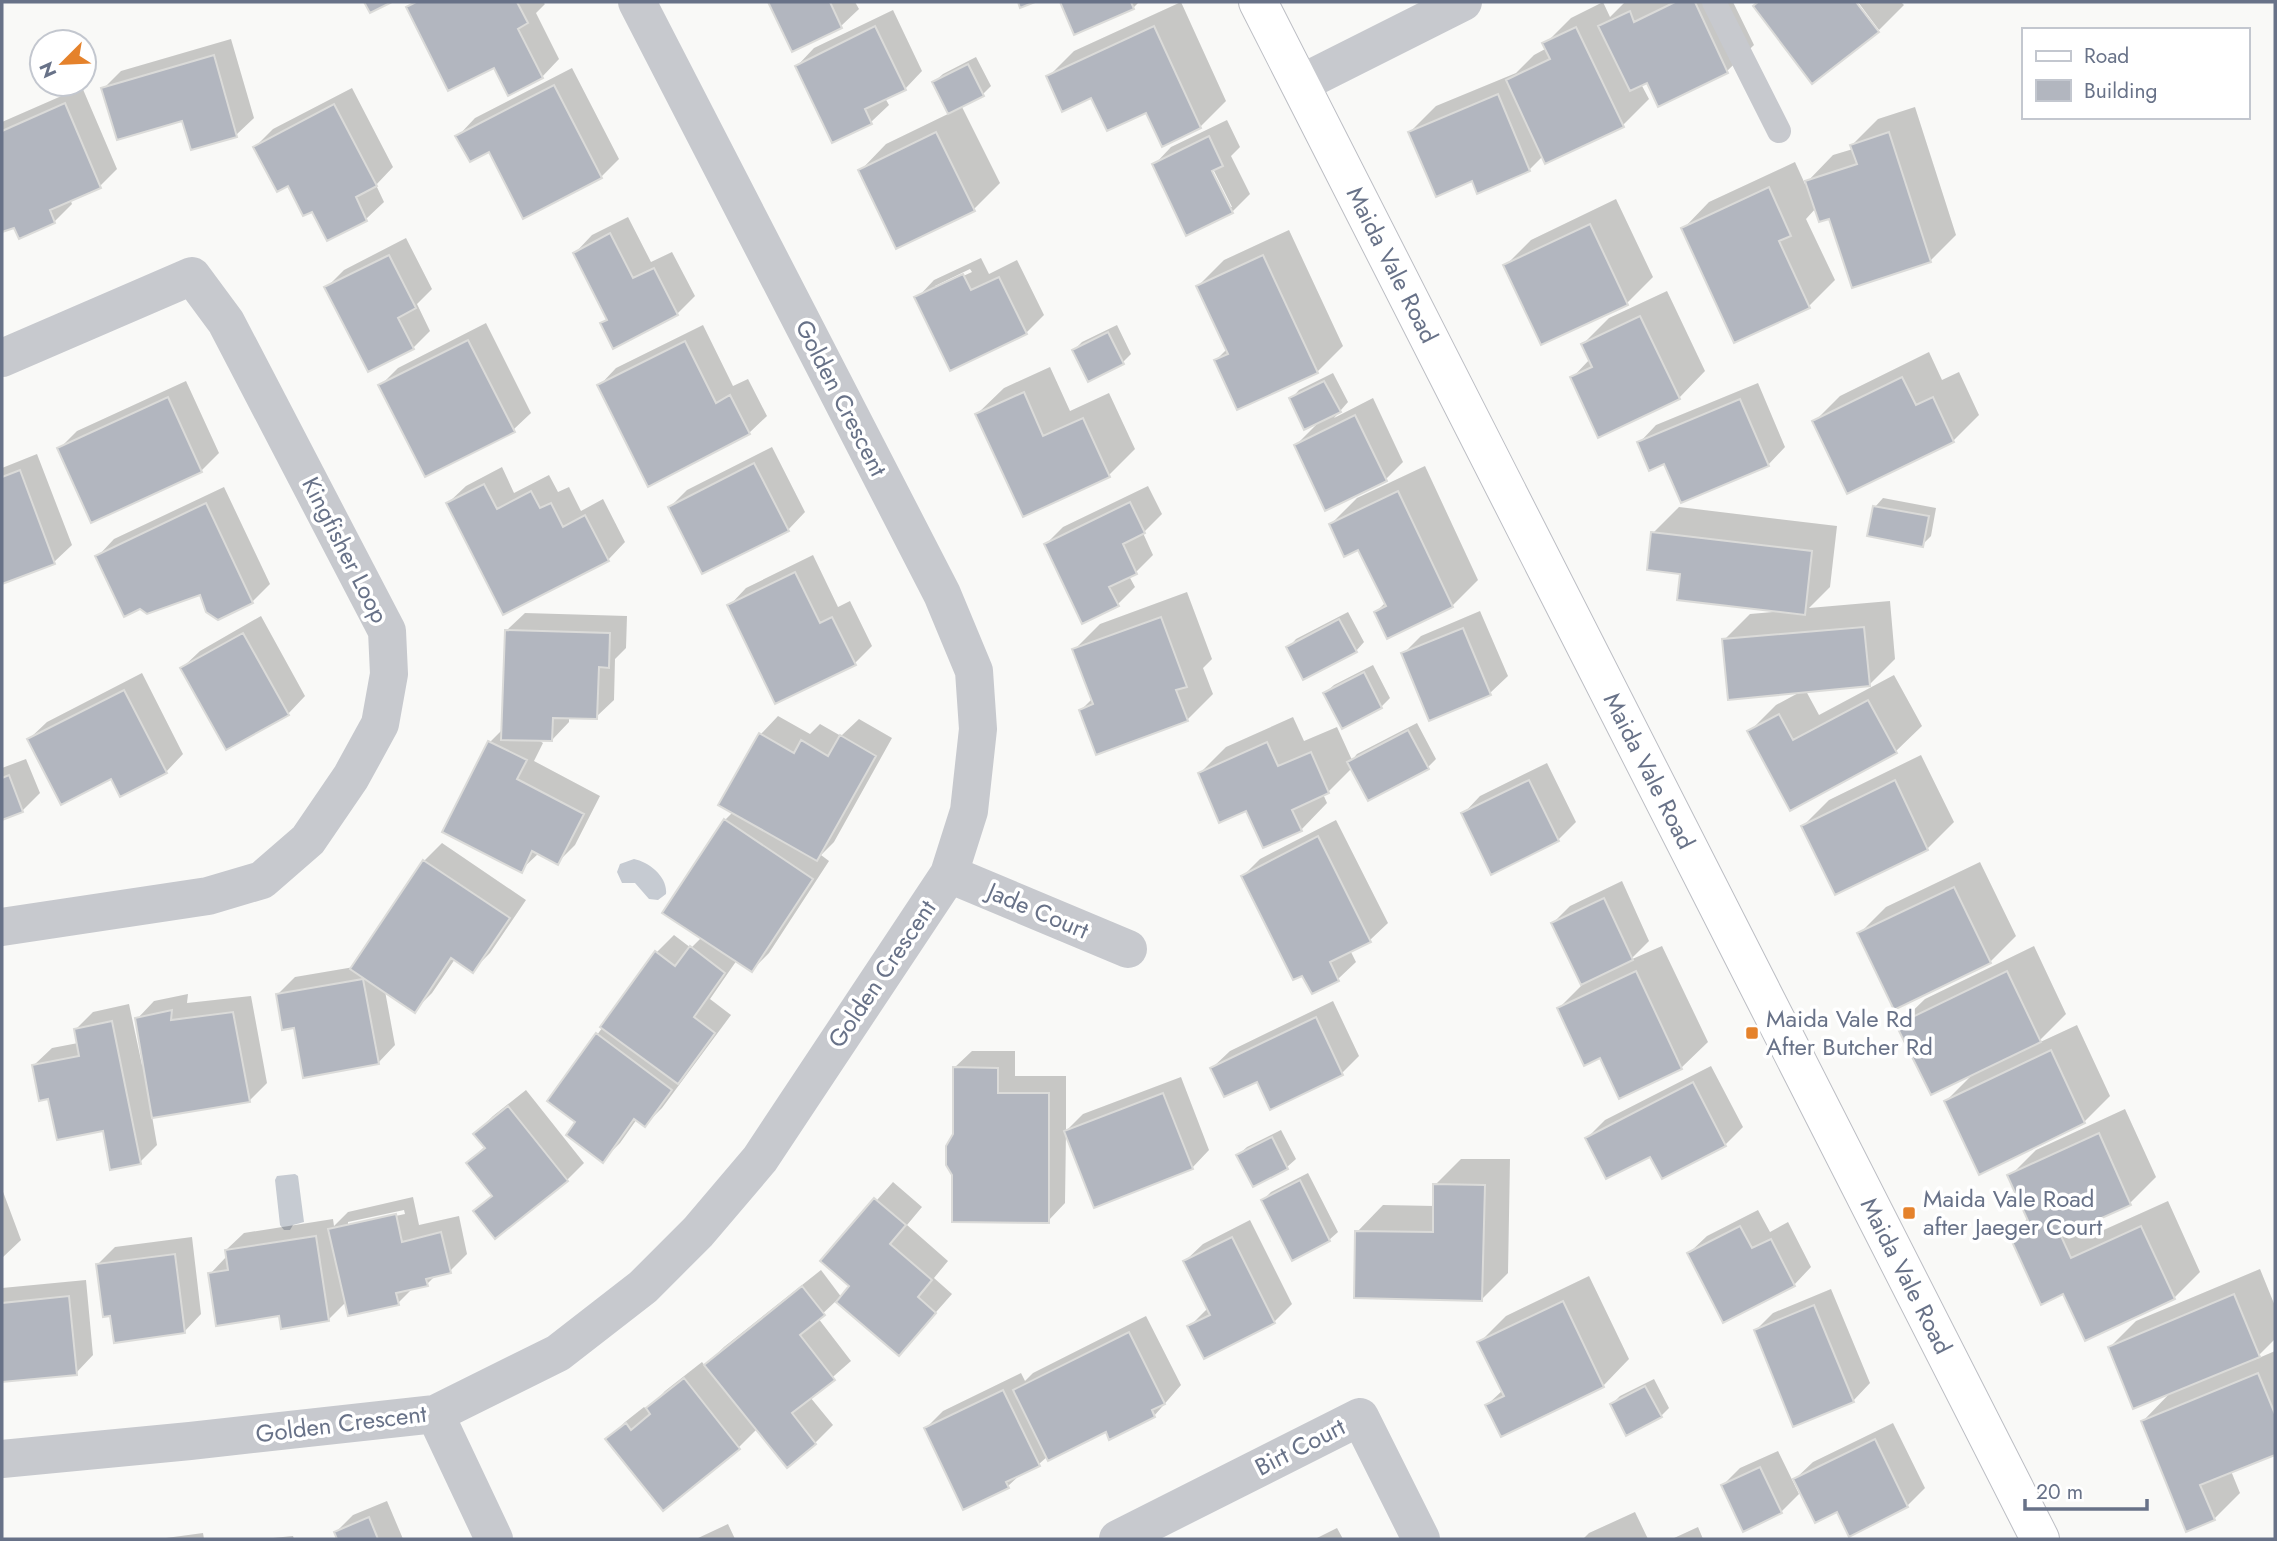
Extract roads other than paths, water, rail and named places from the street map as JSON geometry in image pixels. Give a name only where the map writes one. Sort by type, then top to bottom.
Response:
[{"type":"main road","name":"Maida Vale Road","points":[[1258,2],[2040,1539]]},
{"type":"street","name":"Golden Crescent","points":[[2,1458],[204,1440],[435,1414],[558,1353],[643,1287],[698,1232],[760,1159],[949,874],[970,811],[978,729],[974,671],[942,594],[637,2]]},
{"type":"street","points":[[1300,84],[1463,2]]},
{"type":"street","name":"Kingfisher Loop","points":[[2,358],[191,276],[226,322],[387,631],[389,674],[380,724],[351,777],[308,839],[262,880],[208,896],[2,927]]},
{"type":"street","name":"Jade Court","points":[[949,874],[1128,949]]},
{"type":"street","points":[[435,1414],[494,1539]]},
{"type":"street","name":"Birt Court","points":[[1118,1539],[1360,1417],[1421,1539]]},
{"type":"lane","points":[[1714,2],[1779,131]]},
{"type":"place","name":"Maida Vale Rd After Butcher Rd","points":[[1752,1033]]},
{"type":"place","name":"Maida Vale Road after Jaeger Court","points":[[1909,1213]]}]
